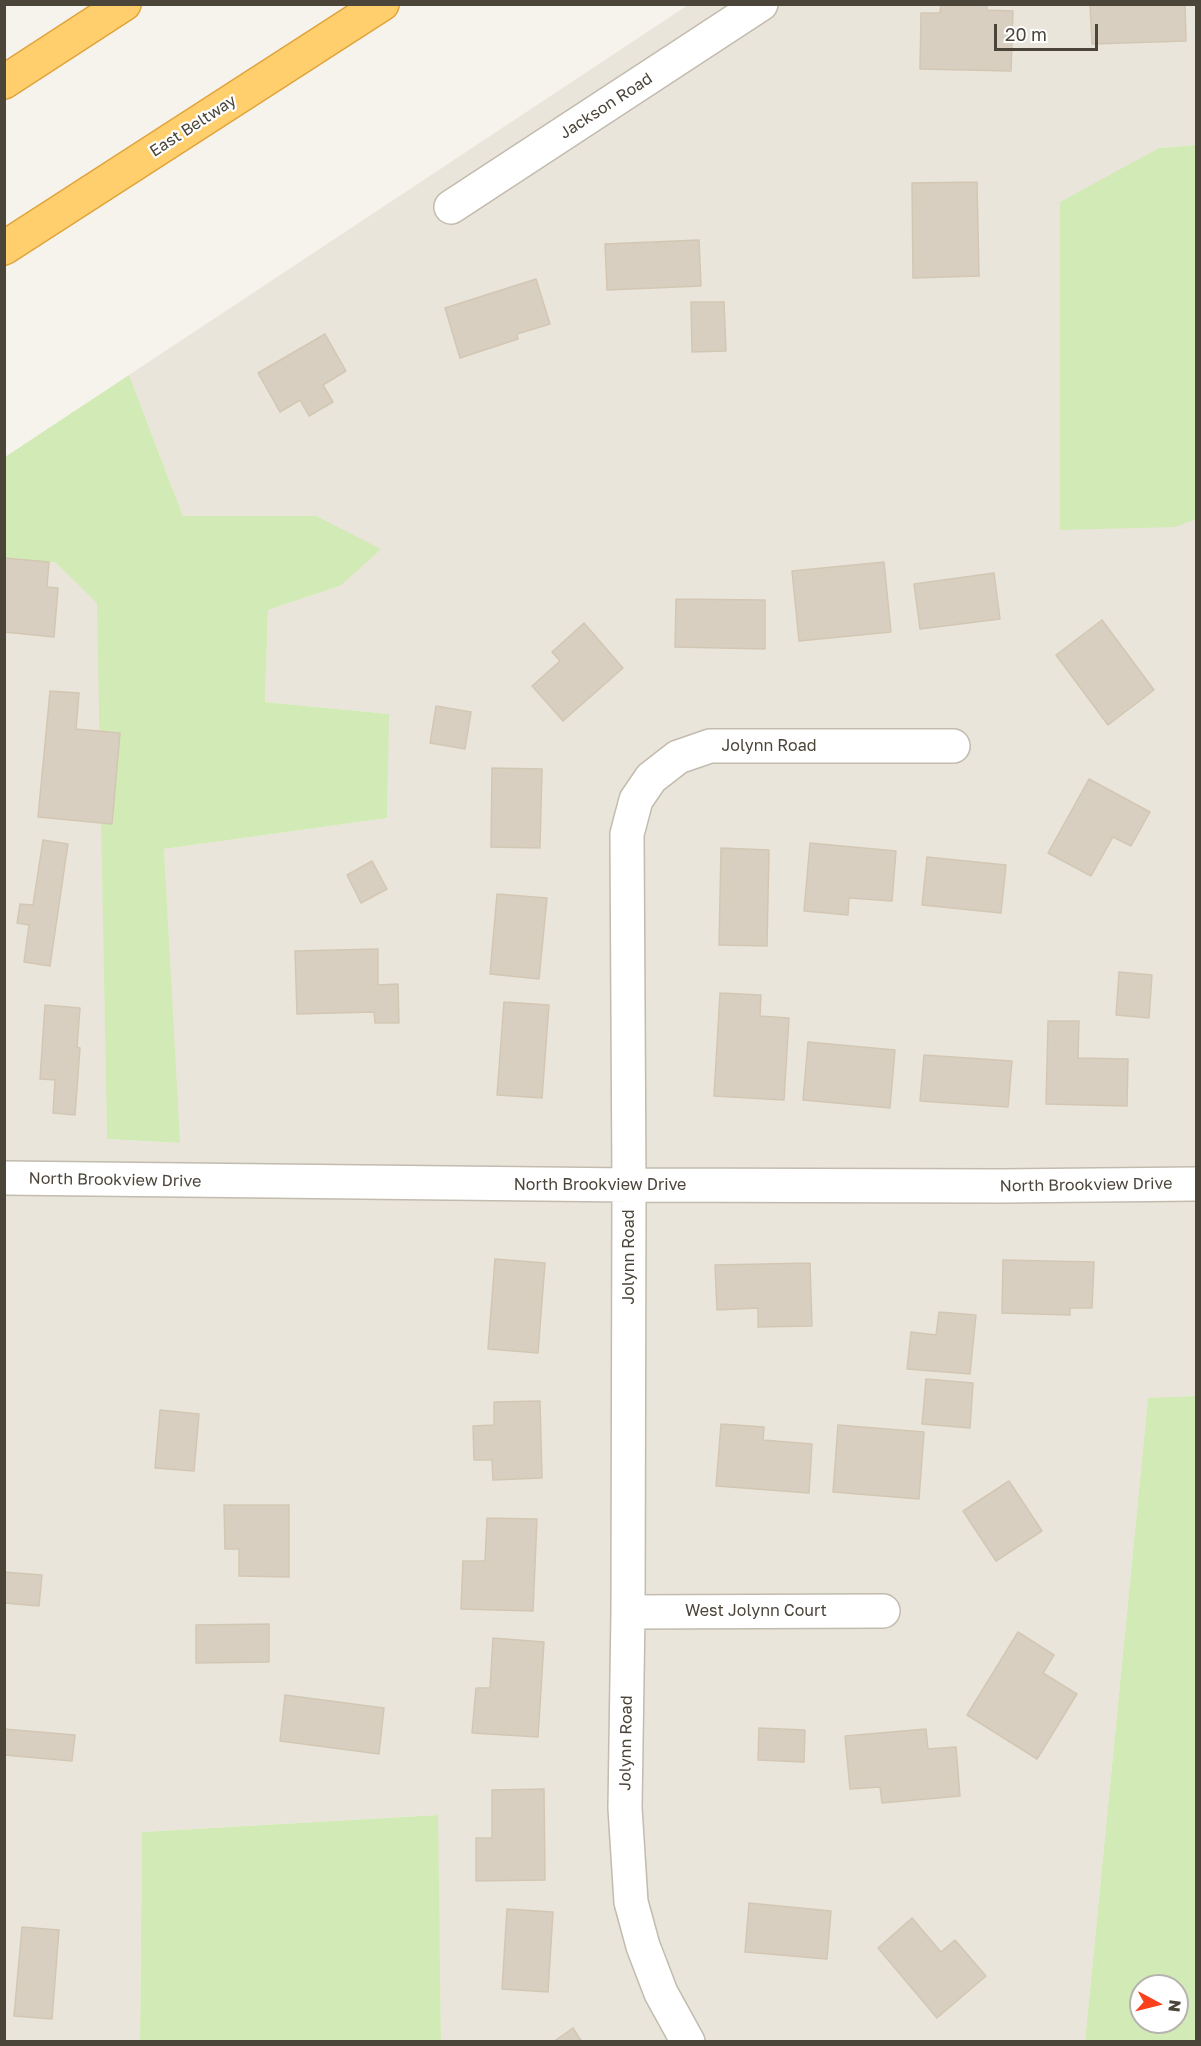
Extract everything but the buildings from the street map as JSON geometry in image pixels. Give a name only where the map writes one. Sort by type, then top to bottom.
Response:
[{"type":"highway","points":[[4,82],[124,4]]},
{"type":"highway","name":"East Beltway","points":[[4,248],[382,4]]},
{"type":"street","name":"Jackson Road","points":[[451,207],[761,4]]},
{"type":"street","name":"Jolynn Road","points":[[688,2042],[661,1993],[643,1946],[631,1902],[624,1808],[628,1612],[627,834],[636,800],[651,778],[678,757],[710,746],[953,746]]},
{"type":"street","name":"North Brookview Drive","points":[[4,1178],[629,1185],[1197,1184]]},
{"type":"street","name":"West Jolynn Court","points":[[628,1612],[883,1611]]},
{"type":"shaded area","points":[[688,5],[1196,5],[1196,145],[1159,148],[1175,527],[1196,519],[1196,1396],[1148,1399],[1085,2041],[441,2041],[437,1815],[142,1832],[140,2041],[5,2042],[5,565],[55,562],[98,603],[107,1139],[179,1143],[164,849],[387,818],[388,714],[265,702],[268,610],[340,586],[316,516],[183,516],[129,375]]},
{"type":"green space","points":[[1196,145],[1196,519],[1176,527],[1060,530],[1060,202],[1159,148]]},
{"type":"green space","points":[[129,375],[183,516],[316,516],[381,549],[340,586],[268,610],[265,702],[389,714],[387,818],[164,849],[180,1143],[107,1139],[97,603],[55,562],[5,565],[5,457]]},
{"type":"green space","points":[[1196,1396],[1196,2041],[1085,2041],[1148,1398]]},
{"type":"green space","points":[[438,1815],[441,2041],[140,2041],[142,1832]]}]
